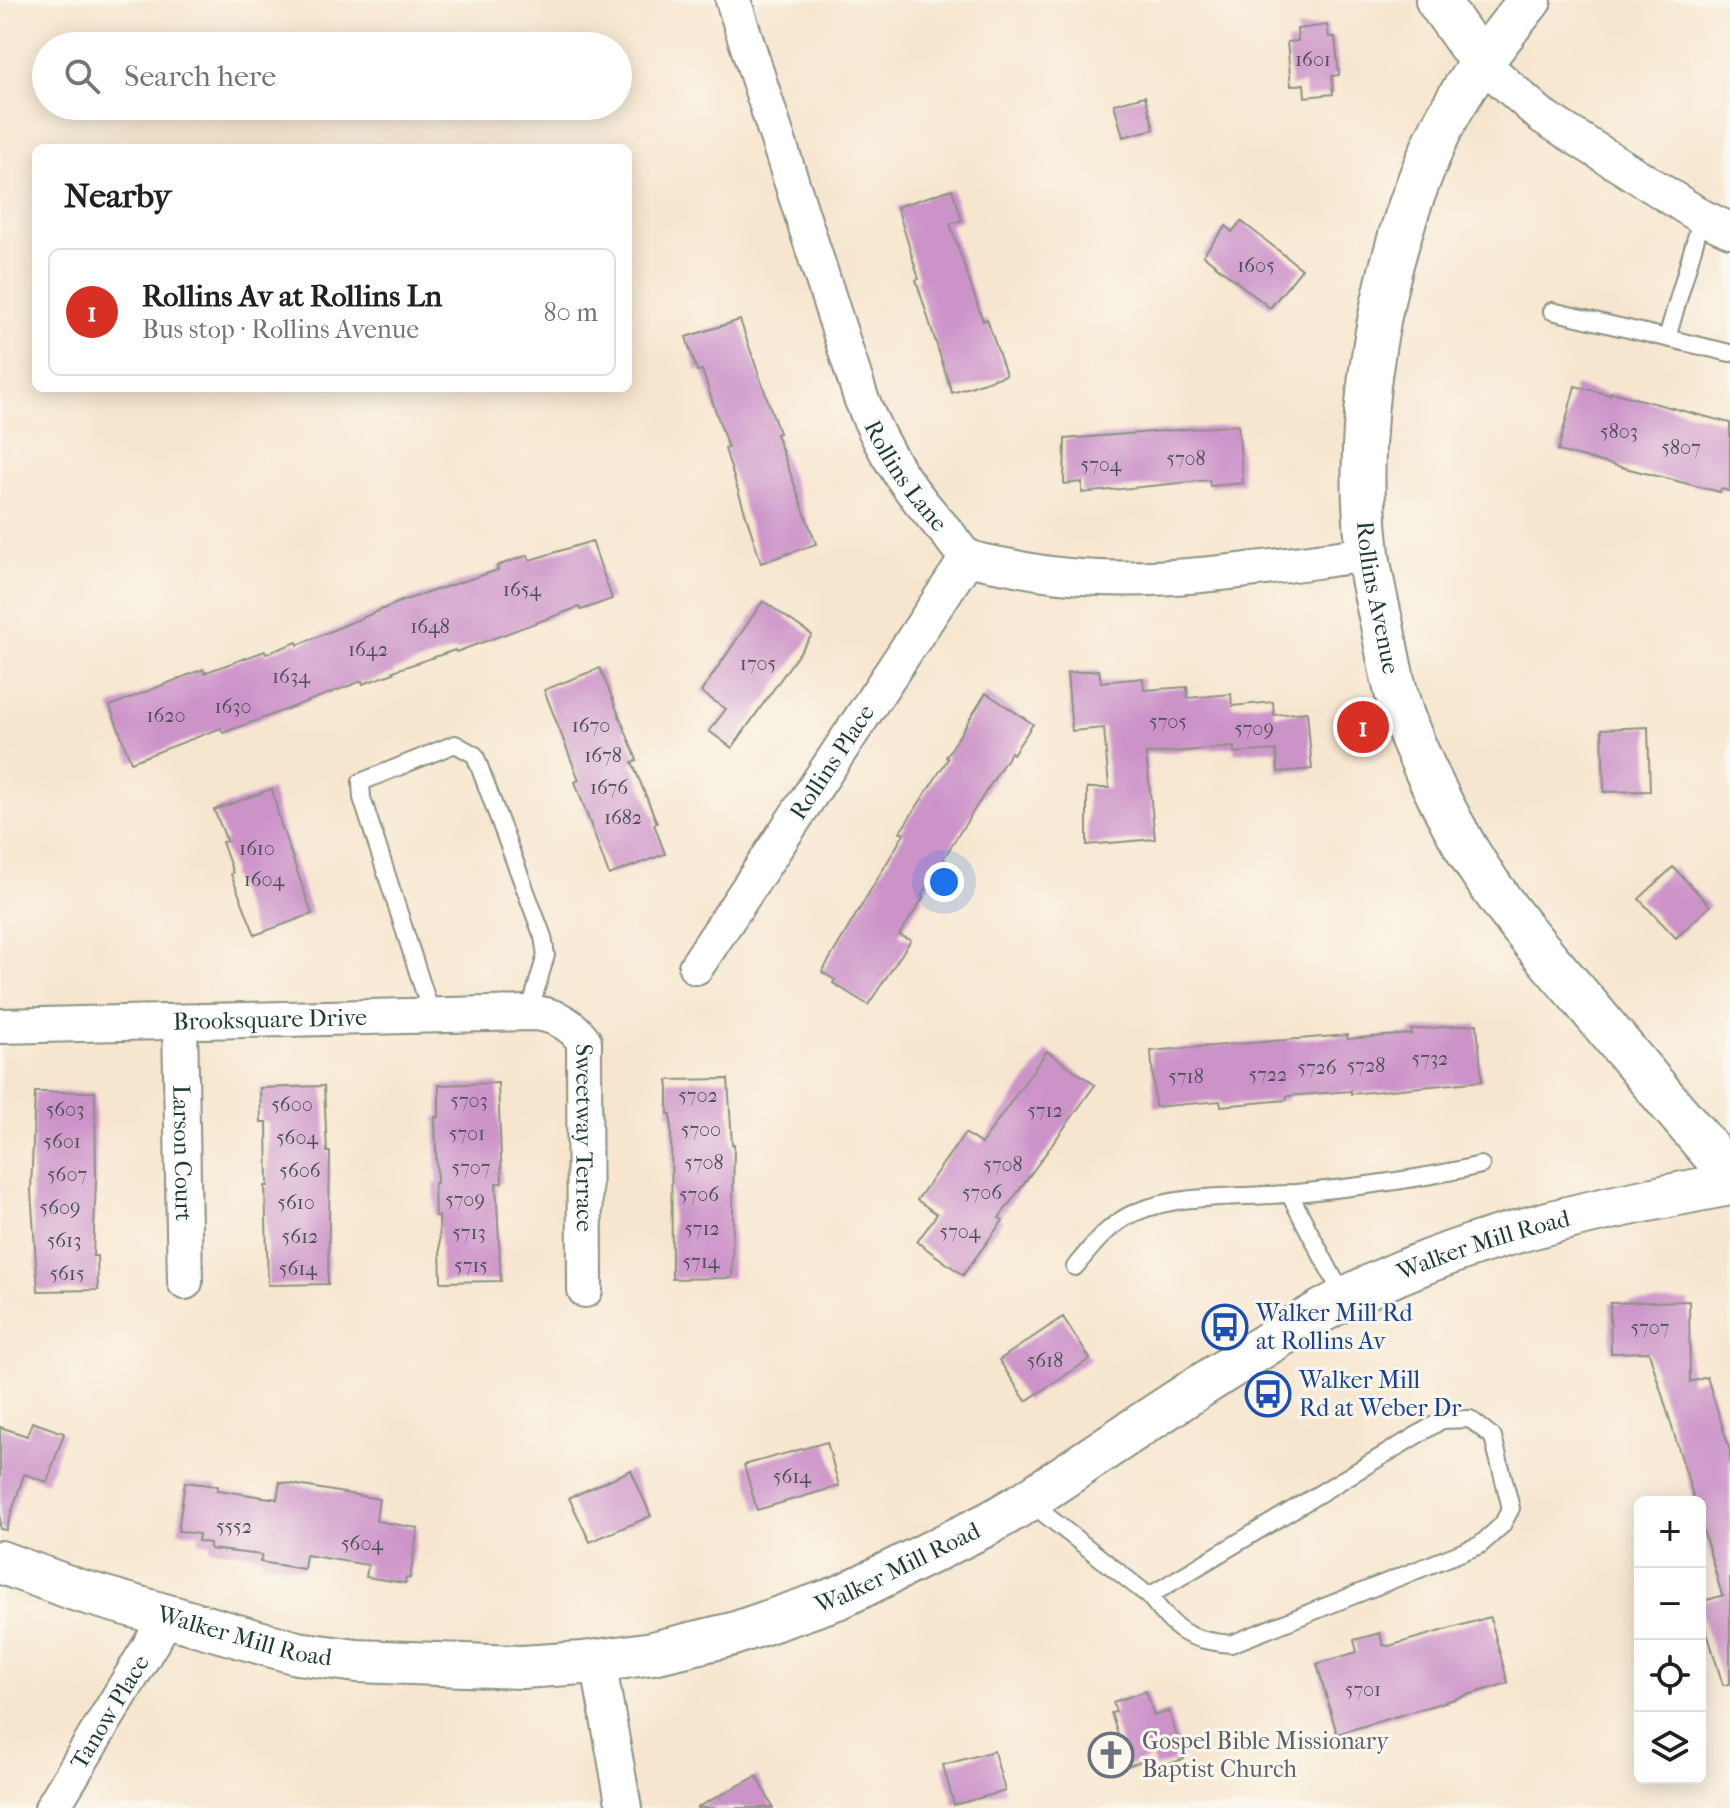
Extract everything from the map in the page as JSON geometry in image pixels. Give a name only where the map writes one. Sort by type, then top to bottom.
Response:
[{"type":"street","name":"Rollins Lane","points":[[733,0],[861,398],[877,438],[923,507],[968,557]]},
{"type":"street","points":[[1437,0],[1481,62],[1542,116],[1716,224]]},
{"type":"street","name":"Rollins Avenue","points":[[1530,0],[1481,62],[1434,143],[1413,197],[1390,273],[1375,336],[1367,401],[1365,492],[1368,554],[1391,673],[1403,715],[1433,789],[1468,851],[1517,922],[1730,1174]]},
{"type":"street","points":[[968,557],[1070,578],[1125,578],[1224,573],[1368,554]]},
{"type":"street","name":"Rollins Place","points":[[696,967],[968,557]]},
{"type":"street","name":"Brooksquare Drive","points":[[0,1026],[535,1013]]},
{"type":"street","name":"Sweetway Terrace","points":[[535,1013],[566,1022],[584,1041],[585,1290]]},
{"type":"street","name":"Larson Court","points":[[180,1023],[185,1282]]},
{"type":"street","name":"Walker Mill Road","points":[[0,1562],[77,1590],[297,1653],[357,1661],[522,1667],[653,1653],[733,1634],[840,1597],[990,1523],[1173,1403],[1345,1300],[1393,1276],[1472,1245],[1619,1205],[1730,1184]]},
{"type":"street","name":"Tanow Place","points":[[52,1808],[167,1617]]},
{"type":"street","points":[[598,1661],[624,1808]]},
{"type":"lane","points":[[1667,338],[1716,224]]},
{"type":"lane","points":[[1552,311],[1730,353]]},
{"type":"lane","points":[[432,1016],[362,798],[361,782],[455,744],[475,755],[543,937],[546,955],[535,1013]]},
{"type":"lane","points":[[1075,1267],[1098,1239],[1134,1213],[1190,1200],[1289,1193],[1445,1174],[1481,1165]]},
{"type":"lane","points":[[1289,1193],[1345,1300]]},
{"type":"lane","points":[[1027,1501],[1149,1596],[1175,1629],[1200,1641],[1231,1644],[1480,1545],[1502,1525],[1511,1508],[1493,1437],[1470,1419],[1442,1420],[1149,1596]]},
{"type":"building","points":[[1327,25],[1329,37],[1335,37],[1339,75],[1332,76],[1333,94],[1305,97],[1304,84],[1291,86],[1287,42],[1298,41],[1297,29]]},
{"type":"building","points":[[1145,96],[1154,129],[1123,137],[1114,104]]},
{"type":"building","points":[[952,189],[962,220],[950,224],[983,321],[987,319],[1006,375],[952,393],[916,280],[919,279],[897,207]]},
{"type":"building","points":[[1241,221],[1302,269],[1270,308],[1203,255],[1226,226],[1232,232]]},
{"type":"building","points":[[740,320],[779,433],[776,434],[816,544],[761,563],[725,449],[728,448],[702,370],[697,371],[686,337]]},
{"type":"building","points":[[1575,386],[1610,395],[1611,392],[1730,423],[1730,491],[1721,489],[1720,492],[1558,451]]},
{"type":"building","points":[[1238,425],[1243,483],[1210,486],[1209,480],[1082,493],[1082,482],[1064,484],[1065,439]]},
{"type":"building","points":[[592,541],[612,599],[581,610],[579,607],[363,684],[362,681],[223,733],[221,728],[131,762],[110,706],[203,669],[204,673],[265,651],[266,654],[297,642],[298,645],[402,601],[498,570],[497,566],[528,555],[530,560]]},
{"type":"building","points":[[763,601],[812,635],[732,748],[709,731],[726,709],[701,692]]},
{"type":"building","points":[[600,668],[637,760],[632,762],[657,823],[654,824],[665,854],[609,875],[575,782],[579,780],[544,690]]},
{"type":"building","points":[[1099,670],[1101,682],[1143,678],[1144,690],[1187,687],[1188,698],[1231,694],[1232,706],[1273,702],[1274,715],[1307,712],[1312,769],[1278,772],[1276,750],[1234,753],[1234,747],[1146,754],[1155,839],[1087,845],[1087,788],[1109,788],[1104,728],[1072,731],[1067,673]]},
{"type":"building","points":[[986,693],[1033,724],[1013,754],[1011,752],[921,896],[924,897],[899,935],[911,940],[868,1005],[833,983],[835,980],[822,972],[904,834],[900,832],[948,759],[946,757]]},
{"type":"building","points":[[1648,727],[1650,791],[1604,792],[1602,729]]},
{"type":"building","points":[[272,789],[280,822],[312,914],[255,935],[231,874],[222,842],[227,841],[214,810]]},
{"type":"building","points":[[1673,867],[1710,906],[1676,938],[1639,899]]},
{"type":"building","points":[[1477,1024],[1482,1081],[1351,1094],[1351,1091],[1287,1096],[1287,1100],[1221,1106],[1220,1101],[1155,1107],[1151,1051],[1347,1035],[1347,1039],[1412,1034],[1411,1030]]},
{"type":"building","points":[[1047,1051],[1095,1085],[999,1218],[1003,1220],[963,1275],[917,1242],[937,1214],[917,1200],[965,1133],[981,1144]]},
{"type":"building","points":[[728,1079],[734,1144],[732,1278],[672,1279],[668,1080]]},
{"type":"building","points":[[498,1083],[502,1183],[496,1183],[501,1281],[441,1282],[439,1216],[435,1216],[434,1183],[437,1183],[435,1117],[439,1117],[439,1085]]},
{"type":"building","points":[[324,1086],[327,1152],[330,1152],[328,1284],[268,1285],[267,1122],[261,1122],[260,1088]]},
{"type":"building","points":[[35,1092],[95,1092],[93,1256],[97,1256],[98,1290],[38,1291],[31,1191]]},
{"type":"building","points":[[1689,1301],[1690,1382],[1707,1377],[1730,1451],[1730,1684],[1723,1685],[1706,1630],[1706,1600],[1724,1595],[1706,1540],[1706,1496],[1693,1496],[1649,1352],[1611,1353],[1610,1303]]},
{"type":"building","points":[[1063,1317],[1090,1359],[1026,1401],[999,1360]]},
{"type":"building","points":[[32,1422],[64,1433],[47,1482],[24,1474],[6,1530],[0,1529],[0,1427],[27,1436]]},
{"type":"building","points":[[827,1442],[839,1486],[757,1510],[744,1465]]},
{"type":"building","points":[[631,1470],[651,1516],[590,1542],[569,1498]]},
{"type":"building","points":[[185,1482],[277,1499],[280,1482],[379,1499],[376,1521],[418,1528],[410,1578],[406,1578],[405,1583],[366,1577],[368,1565],[306,1555],[304,1569],[260,1562],[262,1555],[210,1549],[210,1543],[198,1541],[199,1534],[178,1531]]},
{"type":"building","points":[[1490,1617],[1508,1683],[1337,1734],[1317,1664],[1357,1652],[1354,1640],[1380,1633],[1383,1645],[1389,1646]]},
{"type":"building","points":[[1146,1691],[1154,1716],[1169,1711],[1184,1759],[1155,1768],[1152,1758],[1128,1766],[1111,1713],[1116,1712],[1113,1702]]},
{"type":"building","points":[[994,1751],[1005,1791],[954,1805],[943,1765]]},
{"type":"building","points":[[757,1776],[773,1808],[696,1808]]},
{"type":"place","name":"Rollins Av at Rollins Ln","points":[[1363,727]]},
{"type":"place","name":"Walker Mill Rd at Rollins Av","points":[[1225,1327]]},
{"type":"place","name":"Walker Mill Rd at Weber Dr","points":[[1268,1394]]},
{"type":"place","name":"Gospel Bible Missionary Baptist Church","points":[[1111,1755]]}]
